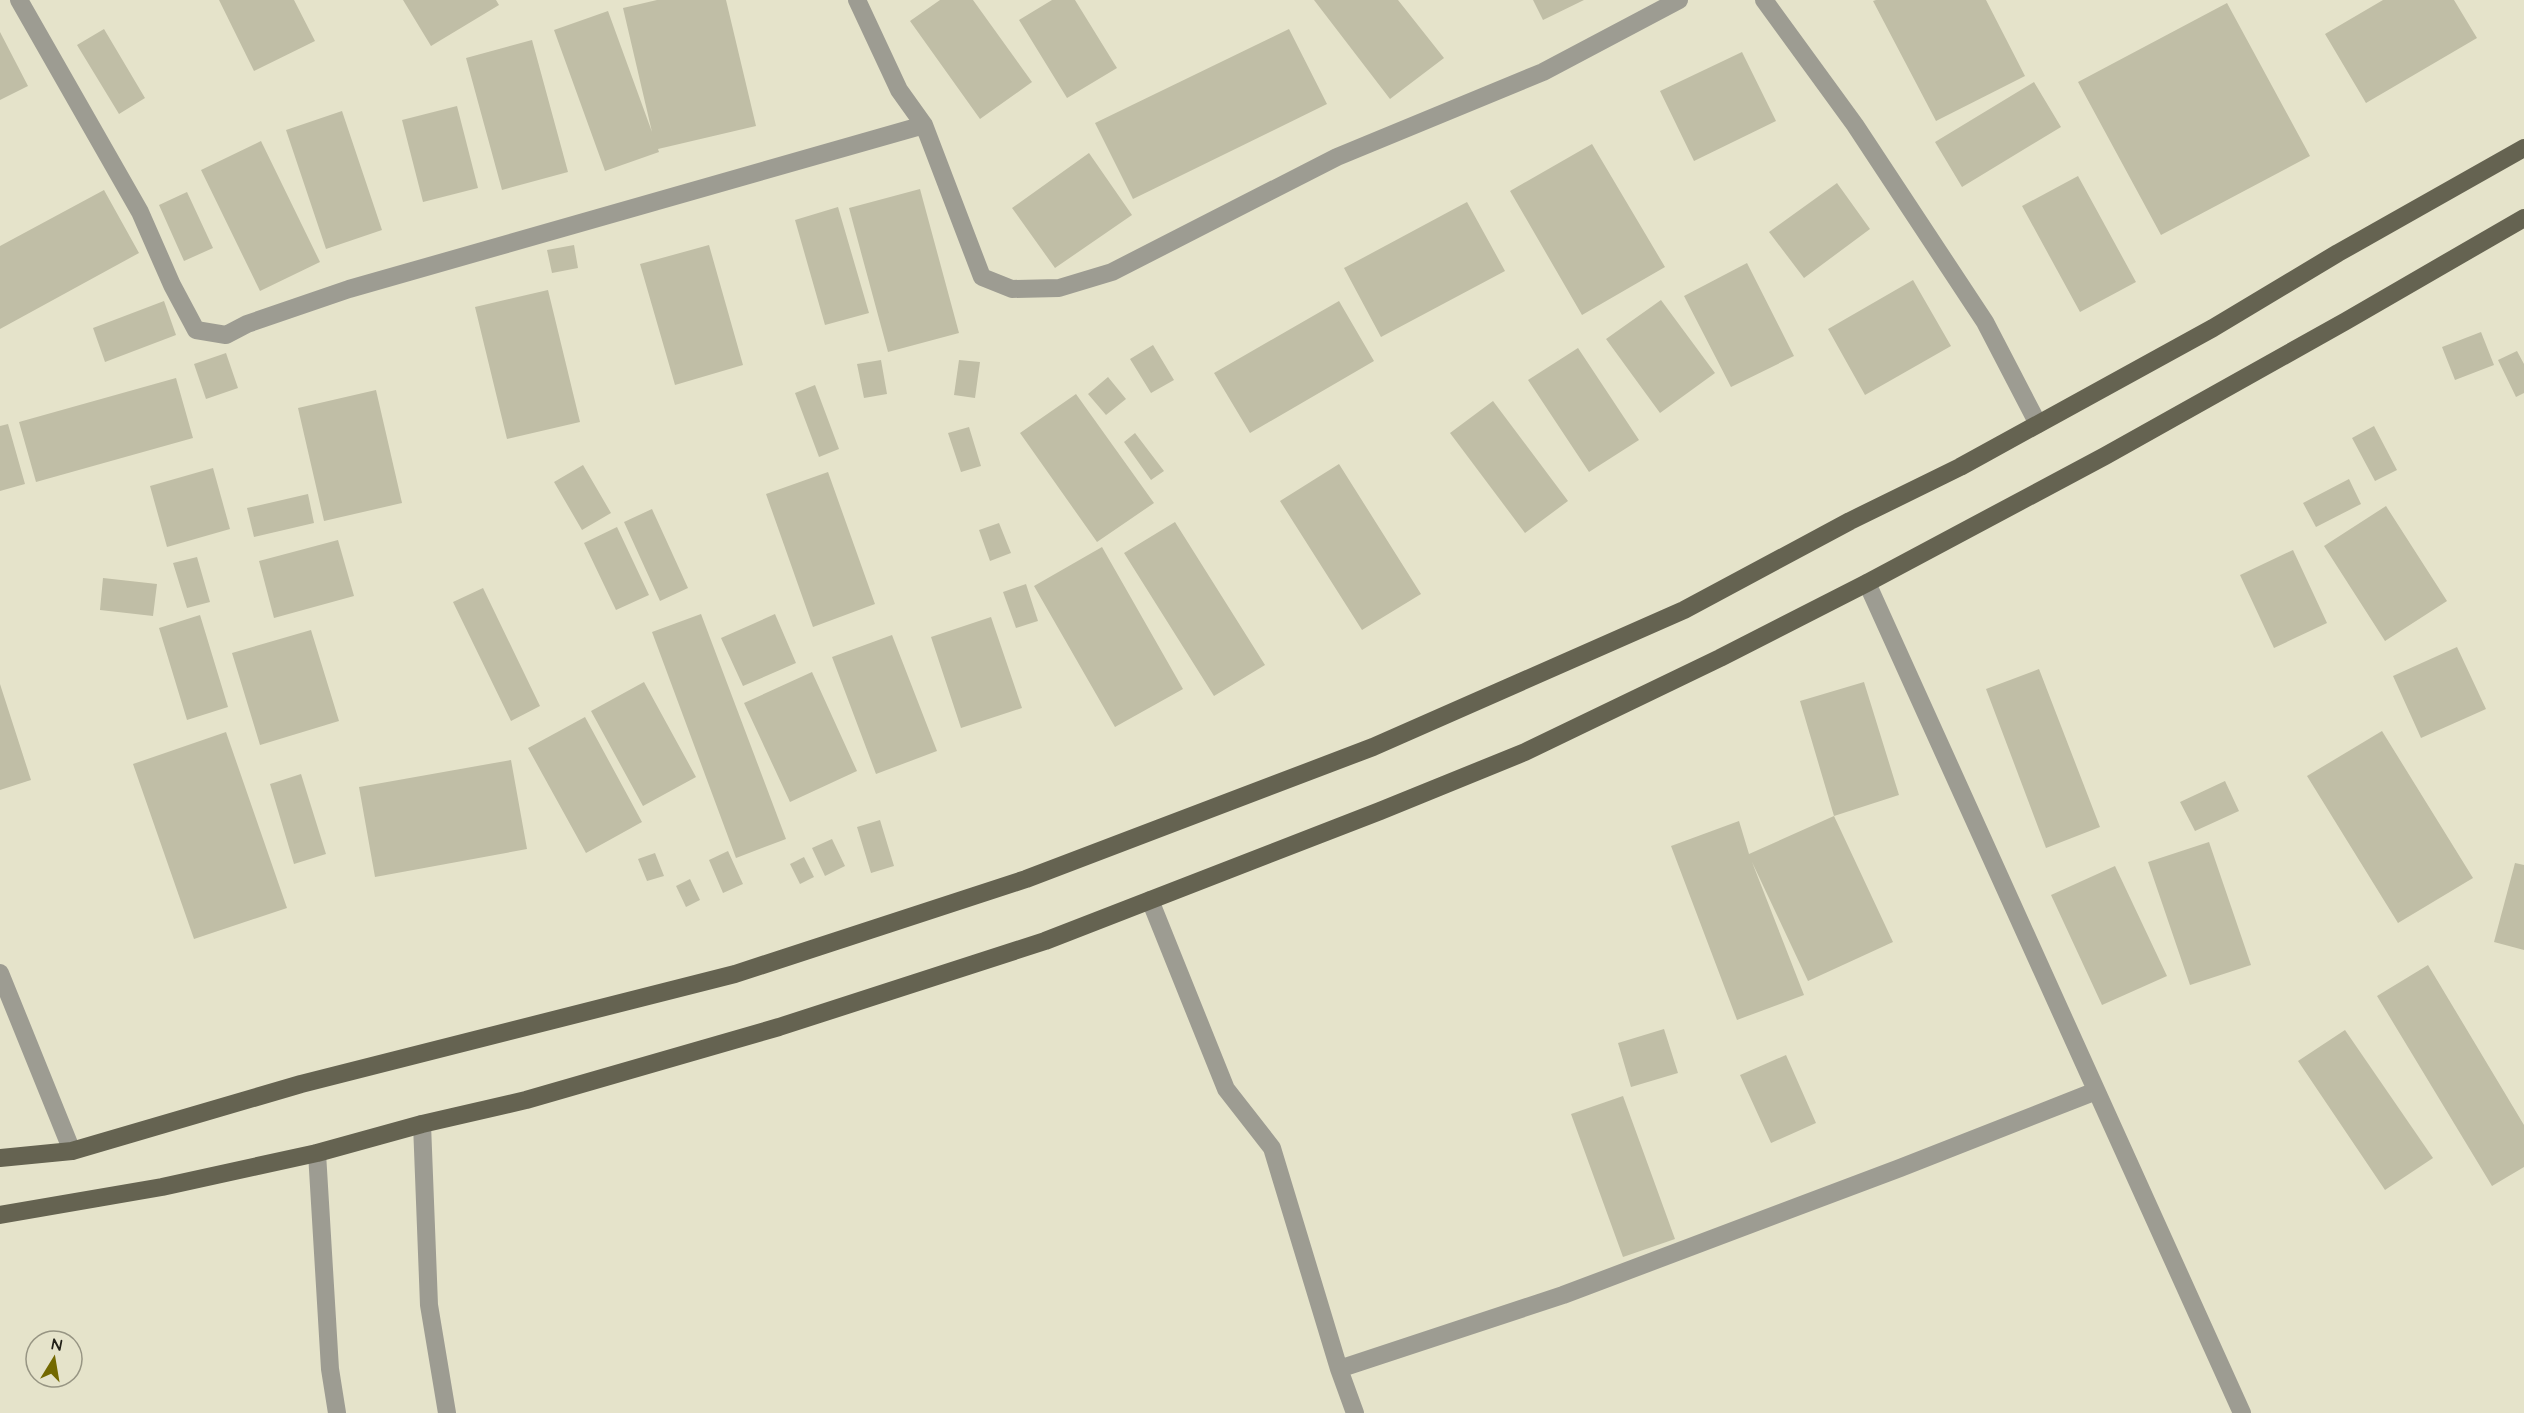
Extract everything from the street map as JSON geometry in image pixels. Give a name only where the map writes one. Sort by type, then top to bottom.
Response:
[{"type":"main road","points":[[0,1158],[72,1151],[301,1084],[735,974],[1026,879],[1373,747],[1684,610],[2038,424],[2213,328],[2338,253],[2524,148]]},
{"type":"main road","points":[[0,1215],[162,1187],[317,1152],[422,1124],[526,1100],[779,1027],[1045,941],[1525,752],[1720,658],[1867,583],[2105,456],[2524,218]]},
{"type":"street","points":[[19,0],[141,212],[172,285],[196,330],[226,335],[247,324],[349,289],[924,125]]},
{"type":"street","points":[[860,1],[899,90],[924,125],[982,277],[1012,289],[1059,288],[1112,272],[1336,157],[1543,72],[1679,0]]},
{"type":"street","points":[[1764,0],[1855,125],[1985,322],[2038,424]]},
{"type":"street","points":[[1867,583],[2242,1413]]},
{"type":"street","points":[[1150,900],[1226,1089],[1272,1148],[1339,1369],[1349,1412]]},
{"type":"street","points":[[0,973],[72,1151]]},
{"type":"street","points":[[1339,1369],[1563,1295],[1900,1168],[2096,1091]]},
{"type":"street","points":[[422,1124],[429,1305],[447,1413]]},
{"type":"street","points":[[317,1152],[330,1369],[337,1413]]},
{"type":"building","points":[[219,0],[294,0],[315,41],[254,71]]},
{"type":"building","points":[[403,0],[496,0],[499,5],[431,46]]},
{"type":"building","points":[[657,0],[726,0],[756,126],[658,149],[659,152],[605,171],[554,30],[608,11],[652,132],[623,8]]},
{"type":"building","points":[[940,0],[973,0],[1032,82],[980,119],[910,21]]},
{"type":"building","points":[[1052,0],[1075,0],[1117,68],[1067,98],[1019,20]]},
{"type":"building","points":[[1314,0],[1398,0],[1444,58],[1390,99]]},
{"type":"building","points":[[1533,0],[1584,0],[1543,20]]},
{"type":"building","points":[[1986,0],[2025,76],[1936,121],[1873,1]]},
{"type":"building","points":[[2383,0],[2454,0],[2477,38],[2366,103],[2325,34]]},
{"type":"building","points":[[2227,3],[2310,156],[2161,235],[2078,82]]},
{"type":"building","points":[[104,29],[145,98],[119,114],[77,45]]},
{"type":"building","points":[[1289,29],[1327,104],[1133,199],[1095,123]]},
{"type":"building","points":[[0,32],[28,86],[0,100]]},
{"type":"building","points":[[532,40],[568,172],[502,190],[466,58]]},
{"type":"building","points":[[1742,52],[1776,121],[1694,161],[1660,91]]},
{"type":"building","points":[[2034,82],[2061,127],[1962,187],[1935,142]]},
{"type":"building","points":[[457,106],[478,188],[423,202],[402,120]]},
{"type":"building","points":[[342,111],[382,230],[326,249],[286,130]]},
{"type":"building","points":[[261,141],[320,262],[260,291],[201,170]]},
{"type":"building","points":[[1592,144],[1665,267],[1582,315],[1510,191]]},
{"type":"building","points":[[1089,153],[1132,215],[1055,268],[1012,208]]},
{"type":"building","points":[[2078,176],[2136,282],[2080,312],[2022,206]]},
{"type":"building","points":[[1837,183],[1870,229],[1804,278],[1769,232]]},
{"type":"building","points":[[920,189],[959,333],[888,352],[849,208]]},
{"type":"building","points":[[104,190],[139,253],[0,329],[0,246]]},
{"type":"building","points":[[187,192],[213,248],[184,261],[159,205]]},
{"type":"building","points":[[1467,202],[1505,271],[1381,337],[1344,268]]},
{"type":"building","points":[[838,207],[869,313],[825,325],[795,220]]},
{"type":"building","points":[[574,245],[578,268],[552,273],[547,250]]},
{"type":"building","points":[[709,245],[743,365],[675,385],[640,264]]},
{"type":"building","points":[[1747,263],[1794,356],[1731,387],[1684,296]]},
{"type":"building","points":[[1913,280],[1951,346],[1865,395],[1828,329]]},
{"type":"building","points":[[548,290],[580,422],[507,439],[475,307]]},
{"type":"building","points":[[1661,300],[1715,373],[1660,413],[1606,339]]},
{"type":"building","points":[[164,301],[176,335],[105,362],[93,328]]},
{"type":"building","points":[[1339,301],[1374,361],[1250,433],[1214,373]]},
{"type":"building","points":[[2481,332],[2494,365],[2455,380],[2442,347]]},
{"type":"building","points":[[1153,345],[1174,380],[1151,393],[1130,359]]},
{"type":"building","points":[[1578,348],[1639,440],[1589,472],[1528,380]]},
{"type":"building","points":[[2517,351],[2524,364],[2524,393],[2516,397],[2498,360]]},
{"type":"building","points":[[226,353],[238,388],[206,399],[194,364]]},
{"type":"building","points":[[881,360],[887,394],[864,398],[857,364]]},
{"type":"building","points":[[959,360],[980,362],[975,398],[954,395]]},
{"type":"building","points":[[1108,377],[1126,399],[1106,415],[1088,394]]},
{"type":"building","points":[[176,378],[193,438],[36,482],[19,422]]},
{"type":"building","points":[[815,385],[839,449],[819,457],[795,393]]},
{"type":"building","points":[[376,390],[402,503],[324,521],[298,408]]},
{"type":"building","points":[[1076,394],[1154,503],[1097,542],[1020,433]]},
{"type":"building","points":[[1493,401],[1568,501],[1525,533],[1450,433]]},
{"type":"building","points":[[8,424],[25,484],[0,491],[0,426]]},
{"type":"building","points":[[2374,426],[2397,470],[2375,481],[2352,438]]},
{"type":"building","points":[[969,427],[981,466],[961,472],[948,433]]},
{"type":"building","points":[[1135,433],[1164,471],[1151,480],[1124,442]]},
{"type":"building","points":[[1339,464],[1421,594],[1362,630],[1280,501]]},
{"type":"building","points":[[583,465],[611,513],[582,530],[554,482]]},
{"type":"building","points":[[213,468],[230,529],[167,547],[150,486]]},
{"type":"building","points":[[828,472],[875,604],[813,627],[766,494]]},
{"type":"building","points":[[2349,479],[2361,504],[2316,527],[2303,503]]},
{"type":"building","points":[[308,494],[314,523],[254,537],[247,508]]},
{"type":"building","points":[[2386,506],[2447,601],[2385,641],[2324,546]]},
{"type":"building","points":[[652,509],[688,588],[660,601],[624,522]]},
{"type":"building","points":[[1175,522],[1265,665],[1214,696],[1124,553]]},
{"type":"building","points":[[999,523],[1011,553],[990,561],[979,530]]},
{"type":"building","points":[[617,527],[649,595],[616,610],[584,543]]},
{"type":"building","points":[[338,540],[354,596],[274,618],[259,561]]},
{"type":"building","points":[[1102,547],[1183,689],[1115,727],[1034,586]]},
{"type":"building","points":[[2293,550],[2327,623],[2274,648],[2240,575]]},
{"type":"building","points":[[197,557],[210,602],[187,608],[173,563]]},
{"type":"building","points":[[103,578],[157,584],[153,616],[100,610]]},
{"type":"building","points":[[1026,584],[1038,621],[1016,628],[1003,592]]},
{"type":"building","points":[[483,588],[540,706],[511,721],[453,602]]},
{"type":"building","points":[[701,614],[786,839],[736,858],[652,632]]},
{"type":"building","points":[[775,614],[796,663],[743,686],[721,638]]},
{"type":"building","points":[[200,615],[228,707],[187,720],[159,628]]},
{"type":"building","points":[[991,617],[1022,708],[961,728],[931,637]]},
{"type":"building","points":[[311,630],[339,721],[260,745],[232,653]]},
{"type":"building","points":[[892,635],[937,751],[876,774],[832,657]]},
{"type":"building","points":[[2457,647],[2486,709],[2421,738],[2393,676]]},
{"type":"building","points":[[2039,669],[2100,827],[2046,848],[1986,689]]},
{"type":"building","points":[[812,672],[857,771],[790,802],[744,703]]},
{"type":"building","points":[[644,682],[696,777],[643,806],[591,711]]},
{"type":"building","points":[[1864,682],[1899,795],[1834,816],[1800,701]]},
{"type":"building","points":[[0,684],[31,780],[0,790]]},
{"type":"building","points":[[585,717],[642,822],[586,853],[528,748]]},
{"type":"building","points":[[2382,731],[2473,878],[2398,923],[2307,776]]},
{"type":"building","points":[[226,732],[287,908],[194,939],[133,764]]},
{"type":"building","points":[[511,760],[527,849],[375,877],[359,787]]},
{"type":"building","points":[[301,774],[326,854],[294,864],[270,784]]},
{"type":"building","points":[[2225,781],[2239,811],[2195,831],[2180,802]]},
{"type":"building","points":[[1834,816],[1893,942],[1808,981],[1752,862],[1804,995],[1737,1020],[1671,846],[1739,821],[1749,854]]},
{"type":"building","points":[[880,820],[894,866],[871,873],[857,827]]},
{"type":"building","points":[[832,839],[845,866],[825,876],[812,848]]},
{"type":"building","points":[[2209,842],[2251,965],[2190,985],[2148,862]]},
{"type":"building","points":[[728,851],[743,884],[723,893],[709,860]]},
{"type":"building","points":[[655,853],[664,876],[647,881],[638,859]]},
{"type":"building","points":[[804,857],[814,877],[800,884],[790,864]]},
{"type":"building","points":[[2515,863],[2524,865],[2524,950],[2494,942]]},
{"type":"building","points":[[2115,866],[2167,976],[2102,1005],[2051,895]]},
{"type":"building","points":[[690,879],[700,900],[686,907],[676,886]]},
{"type":"building","points":[[2428,965],[2524,1125],[2524,1167],[2492,1186],[2377,996]]},
{"type":"building","points":[[1664,1029],[1678,1073],[1631,1087],[1618,1043]]},
{"type":"building","points":[[2345,1030],[2433,1158],[2385,1190],[2298,1061]]},
{"type":"building","points":[[1786,1055],[1816,1123],[1771,1143],[1740,1075]]},
{"type":"building","points":[[1623,1096],[1675,1239],[1623,1257],[1571,1114]]}]
